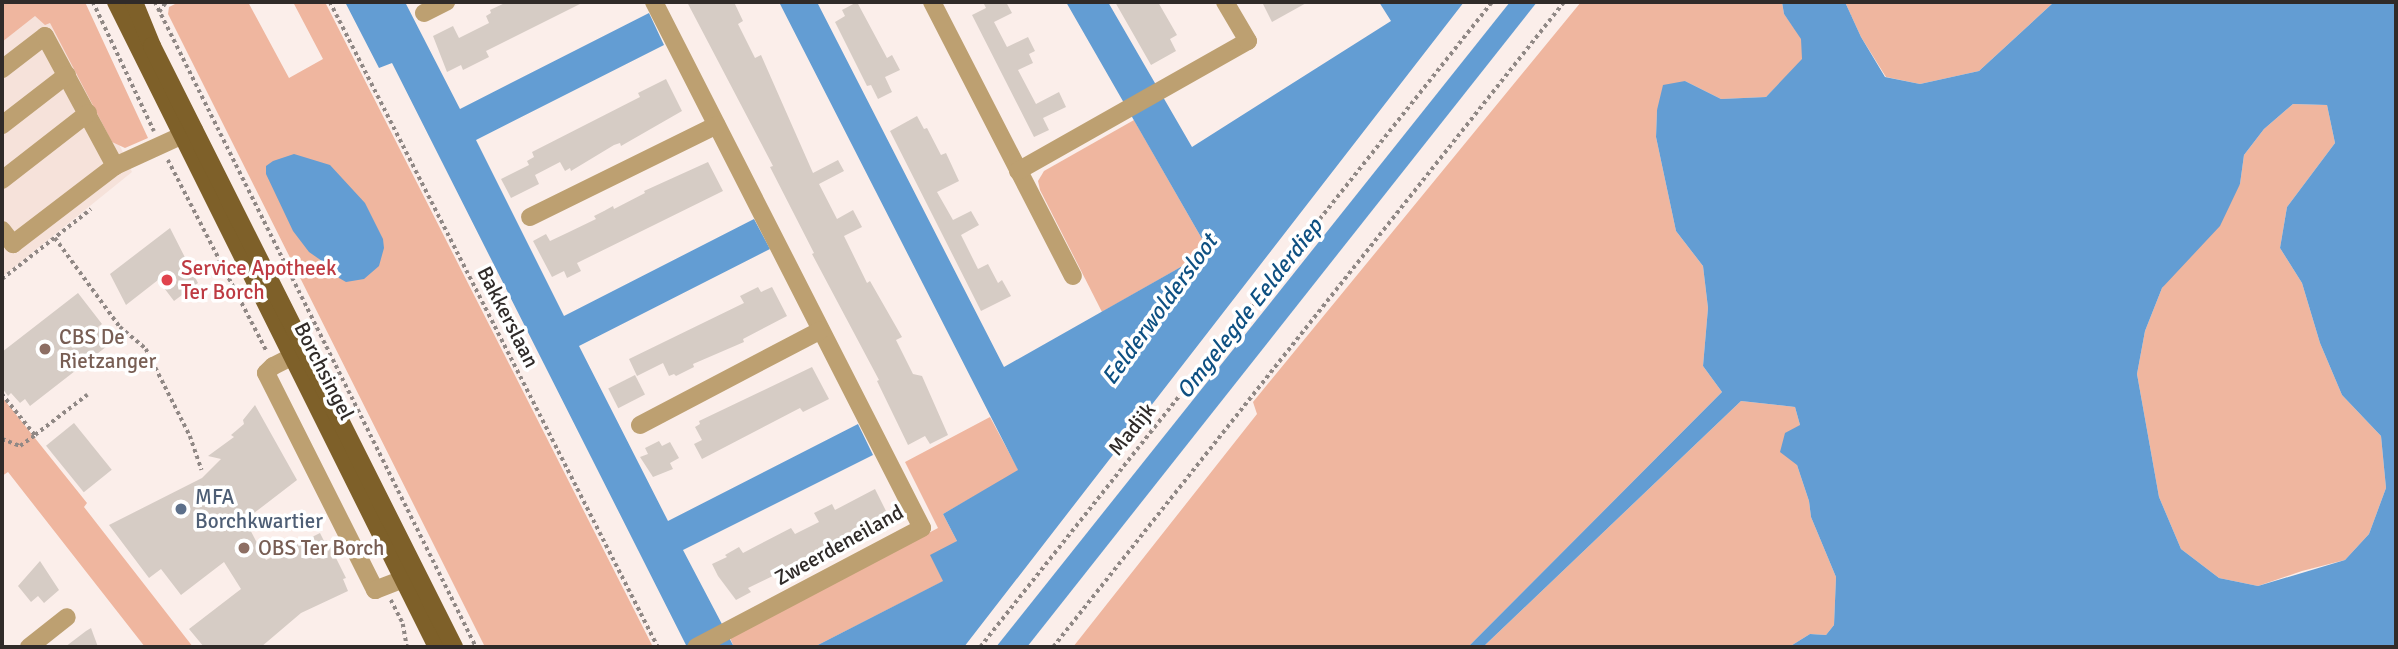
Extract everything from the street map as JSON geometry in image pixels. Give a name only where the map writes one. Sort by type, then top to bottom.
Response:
[{"type":"main road","name":"Borchsingel","points":[[125,3],[410,577],[437,647]]},
{"type":"main road","name":"Borchsingel","points":[[410,577],[454,647]]},
{"type":"street","points":[[424,13],[446,2]]},
{"type":"street","name":"Zweerdeneiland","points":[[654,2],[922,528],[696,647]]},
{"type":"street","points":[[932,2],[1073,276]]},
{"type":"street","points":[[1018,171],[1248,41],[1225,2]]},
{"type":"street","points":[[2,69],[45,36],[115,166]]},
{"type":"street","points":[[2,125],[67,75]]},
{"type":"street","points":[[2,180],[88,113]]},
{"type":"street","points":[[530,217],[717,125]]},
{"type":"street","points":[[2,230],[13,244],[115,166],[164,151],[188,133]]},
{"type":"street","points":[[640,425],[821,330]]},
{"type":"street","points":[[298,353],[266,373],[375,590],[385,589],[410,577]]},
{"type":"street","points":[[29,647],[68,617]]},
{"type":"path","name":"Borchsingel","points":[[93,2],[164,151],[274,366]]},
{"type":"path","name":"Borchsingel","points":[[166,2],[159,12],[476,647]]},
{"type":"path","name":"Bakkerslaan","points":[[330,2],[658,647]]},
{"type":"path","name":"Madijk","points":[[980,647],[1492,2]]},
{"type":"path","points":[[1053,647],[1564,2]]},
{"type":"path","points":[[155,164],[164,151]]},
{"type":"path","points":[[2,279],[98,203]]},
{"type":"path","points":[[55,239],[120,327],[146,349],[190,436],[202,470]]},
{"type":"path","points":[[2,394],[35,435]]},
{"type":"path","points":[[2,439],[20,446],[87,395]]},
{"type":"path","points":[[385,589],[403,624],[407,647]]},
{"type":"shaded area","points":[[2,2],[85,2],[148,138],[125,148],[112,142],[50,23],[45,25],[35,16],[2,42]]},
{"type":"shaded area","points":[[53,2],[132,172],[2,277],[2,37]]},
{"type":"shaded area","points":[[179,2],[248,2],[289,78],[323,59],[293,2],[325,2],[653,647],[485,647],[168,14],[169,7]]},
{"type":"shaded area","points":[[1581,2],[1782,2],[1784,14],[1802,39],[1803,59],[1766,97],[1721,99],[1685,81],[1657,110],[1656,137],[1676,231],[1703,266],[1708,308],[1703,366],[1722,392],[1468,647],[1073,647],[1257,414],[1253,402]]},
{"type":"shaded area","points":[[1845,2],[2054,2],[1979,71],[1920,84],[1886,77],[1861,37]]},
{"type":"shaded area","points":[[2293,104],[2327,105],[2335,143],[2287,207],[2280,248],[2302,283],[2320,343],[2342,395],[2381,436],[2386,488],[2369,534],[2345,560],[2258,586],[2219,578],[2181,549],[2159,497],[2137,374],[2145,331],[2162,288],[2240,184],[2244,155],[2264,129]]},
{"type":"shaded area","points":[[1134,120],[1209,251],[1102,312],[1040,190],[1038,181],[1044,171]]},
{"type":"shaded area","points":[[2,397],[87,503],[84,507],[193,647],[145,647],[8,472],[2,476]]},
{"type":"shaded area","points":[[1741,401],[1795,407],[1800,425],[1797,465],[1809,501],[1811,517],[1836,577],[1834,625],[1826,635],[1810,634],[1789,647],[1483,647]]},
{"type":"shaded area","points":[[990,417],[1019,471],[943,514],[957,541],[944,581],[814,647],[734,647],[730,638],[938,528],[905,462]]},
{"type":"water","points":[[345,2],[405,2],[460,109],[649,13],[664,45],[476,140],[564,316],[754,219],[770,249],[579,346],[668,521],[858,424],[873,455],[683,550],[734,647],[687,647],[392,63],[379,68]]},
{"type":"water","name":"Eelderwoldersloot","points":[[779,2],[817,2],[1004,367],[1209,251],[1066,2],[1108,2],[1192,147],[1391,21],[1379,2],[1464,2],[964,647],[814,647],[943,581],[930,555],[957,541],[943,514],[1018,470]]},
{"type":"water","points":[[1510,2],[1537,2],[1027,647],[996,647]]},
{"type":"water","points":[[1782,2],[1845,2],[1861,37],[1885,77],[1920,84],[1979,71],[2054,2],[2396,2],[2396,647],[1789,647],[1810,634],[1826,635],[1834,625],[1836,577],[1811,517],[1809,501],[1797,465],[1780,452],[1785,433],[1800,425],[1795,407],[1741,401],[1483,647],[1468,647],[1722,392],[1703,366],[1708,308],[1703,266],[1676,231],[1656,137],[1657,110],[1663,85],[1685,81],[1721,99],[1766,97],[1802,59],[1801,39],[1784,14]],"holes":[[[2293,104],[2327,105],[2335,143],[2287,207],[2280,248],[2302,283],[2320,343],[2342,395],[2381,436],[2386,488],[2369,534],[2345,560],[2258,586],[2219,578],[2181,549],[2159,497],[2137,374],[2145,331],[2162,288],[2220,226],[2240,184],[2244,155],[2264,129]]]},
{"type":"water","points":[[294,154],[330,165],[365,203],[383,239],[384,248],[379,266],[364,279],[346,282],[339,278],[332,268],[309,252],[293,231],[266,174],[266,166]]},
{"type":"building","points":[[507,2],[584,2],[486,51],[489,57],[463,70],[461,65],[447,72],[433,36],[453,26],[459,38],[489,23],[486,16],[491,13],[490,10]]},
{"type":"building","points":[[687,2],[734,2],[743,21],[738,24],[755,58],[761,55],[813,173],[838,160],[844,171],[819,184],[837,219],[853,210],[862,227],[844,236],[867,283],[870,281],[902,337],[896,340],[913,374],[922,376],[948,435],[930,444],[925,436],[908,445],[877,381],[879,380],[812,254],[814,253],[770,167],[773,166]]},
{"type":"building","points":[[857,2],[887,58],[892,55],[900,70],[885,77],[892,92],[878,99],[871,85],[867,86],[835,22],[845,16],[842,10]]},
{"type":"building","points":[[983,2],[1006,2],[1012,13],[994,22],[1007,47],[1028,37],[1035,51],[1029,54],[1033,63],[1018,70],[1036,104],[1059,92],[1066,107],[1043,118],[1049,130],[1034,137],[972,15],[986,8]]},
{"type":"building","points":[[1115,2],[1158,2],[1177,35],[1170,39],[1176,51],[1151,65]]},
{"type":"building","points":[[1262,2],[1308,2],[1272,22]]},
{"type":"building","points":[[666,79],[682,111],[621,146],[620,143],[614,145],[571,171],[570,168],[565,171],[560,162],[535,175],[539,184],[511,198],[501,179],[529,165],[527,161],[534,157],[532,152],[640,97],[638,93]]},
{"type":"building","points":[[917,116],[924,129],[927,128],[941,155],[946,153],[959,181],[937,192],[953,220],[971,211],[979,225],[961,235],[978,269],[988,264],[998,283],[1002,280],[1011,296],[981,311],[890,131]]},
{"type":"building","points":[[708,162],[723,191],[577,263],[581,271],[567,278],[564,271],[552,277],[533,241],[546,234],[550,241],[596,219],[594,216],[613,206],[614,209],[645,193],[644,191]]},
{"type":"building","points":[[170,228],[198,283],[174,301],[158,280],[126,305],[110,274]]},
{"type":"building","points":[[758,287],[761,292],[772,287],[787,316],[743,339],[744,342],[693,364],[694,367],[676,376],[669,376],[663,363],[637,376],[629,359],[744,303],[740,296]]},
{"type":"building","points":[[78,293],[102,324],[98,327],[111,343],[30,406],[25,399],[20,403],[11,393],[8,396],[2,388],[2,352]]},
{"type":"building","points":[[812,367],[829,399],[803,412],[800,408],[702,459],[694,444],[702,440],[695,427],[700,424],[699,421]]},
{"type":"building","points":[[635,375],[645,395],[618,408],[608,389]]},
{"type":"building","points":[[255,405],[297,480],[245,520],[266,560],[320,533],[324,541],[327,540],[346,578],[343,579],[348,591],[301,613],[261,647],[204,647],[189,629],[241,589],[224,562],[181,595],[161,569],[149,578],[109,525],[202,478],[221,459],[208,456],[234,437],[231,435],[244,424],[243,420]]},
{"type":"building","points":[[74,423],[112,470],[84,492],[46,446]]},
{"type":"building","points":[[659,441],[662,446],[670,442],[679,458],[670,463],[673,469],[653,477],[640,457],[648,454],[645,448]]},
{"type":"building","points":[[875,489],[888,515],[748,588],[751,592],[736,600],[718,576],[712,564],[739,547],[743,553],[791,528],[795,534],[819,522],[814,513],[832,504],[835,510]]},
{"type":"building","points":[[40,561],[59,590],[44,603],[38,596],[31,602],[18,586]]},
{"type":"building","points":[[91,628],[98,647],[65,647],[86,631]]},
{"type":"place","name":"Service Apotheek Ter Borch","points":[[167,280]]},
{"type":"place","name":"CBS De Rietzanger","points":[[45,349]]},
{"type":"place","name":"MFA Borchkwartier","points":[[181,509]]},
{"type":"place","name":"OBS Ter Borch","points":[[244,548]]},
{"type":"water label","name":"Omgelegde Eelderdiep","points":[[1250,309]]}]
